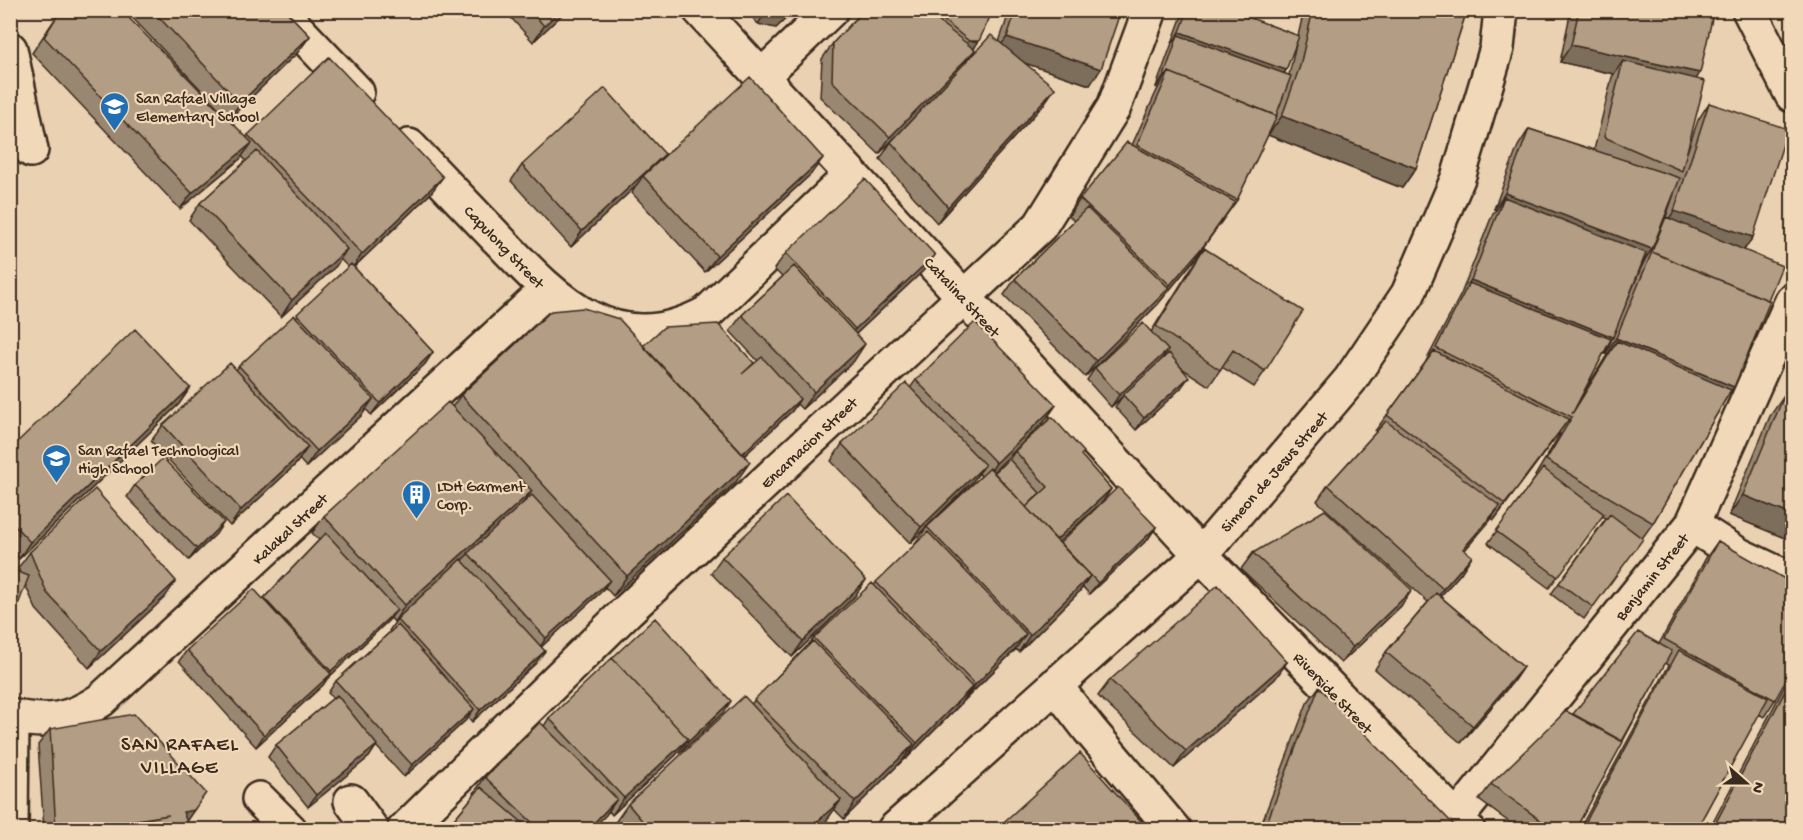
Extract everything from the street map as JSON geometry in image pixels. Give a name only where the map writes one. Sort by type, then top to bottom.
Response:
[{"type":"street","name":"Capulong Street","points":[[279,10],[547,290],[583,314],[621,330],[655,331],[682,327],[707,313],[851,175]]},
{"type":"street","name":"Catalina Street","points":[[700,10],[1201,555]]},
{"type":"street","points":[[761,77],[831,10]]},
{"type":"street","name":"Encarnacion Street","points":[[404,830],[628,610],[1040,226],[1114,107],[1149,10]]},
{"type":"street","name":"Simeon de Jesus Street","points":[[894,830],[1201,555],[1350,380],[1408,294],[1458,178],[1497,48],[1502,10]]},
{"type":"street","points":[[1749,10],[1792,95]]},
{"type":"street","points":[[10,49],[31,150]]},
{"type":"street","name":"Kalakal Street","points":[[11,717],[45,722],[79,715],[101,700],[547,290]]},
{"type":"street","name":"Benjamin Street","points":[[1462,824],[1692,525],[1792,301]]},
{"type":"street","points":[[1692,525],[1739,555],[1792,580]]},
{"type":"street","name":"Riverside Street","points":[[1201,555],[1462,824]]},
{"type":"street","points":[[1055,685],[1174,830]]},
{"type":"street","points":[[11,717],[11,830]]},
{"type":"street","points":[[259,799],[290,830]]},
{"type":"street","points":[[351,801],[372,830]]},
{"type":"building","points":[[61,10],[121,10],[252,143],[192,193],[44,37]]},
{"type":"building","points":[[152,10],[285,10],[310,36],[240,103]]},
{"type":"building","points":[[530,10],[560,10],[544,26]]},
{"type":"building","points":[[864,10],[924,10],[975,50],[890,137],[832,81],[833,43]]},
{"type":"building","points":[[931,10],[993,10],[979,41],[969,41]]},
{"type":"building","points":[[1016,10],[1121,10],[1101,69],[1007,37]]},
{"type":"building","points":[[1188,10],[1229,10],[1299,36],[1286,70],[1180,32]]},
{"type":"building","points":[[1313,10],[1467,10],[1416,168],[1282,116],[1300,66]]},
{"type":"building","points":[[1579,10],[1714,10],[1700,73],[1571,45]]},
{"type":"building","points":[[991,35],[1055,88],[948,207],[891,142]]},
{"type":"building","points":[[1178,35],[1291,76],[1276,116],[1169,72],[1164,76]]},
{"type":"building","points":[[329,57],[443,177],[362,254],[248,135]]},
{"type":"building","points":[[1623,61],[1705,81],[1682,171],[1604,137]]},
{"type":"building","points":[[1169,72],[1277,116],[1237,200],[1137,145]]},
{"type":"building","points":[[750,77],[823,158],[717,256],[643,176]]},
{"type":"building","points":[[605,88],[665,154],[582,231],[522,165]]},
{"type":"building","points":[[1709,103],[1788,129],[1753,237],[1674,211]]},
{"type":"building","points":[[1529,129],[1680,178],[1652,249],[1505,193]]},
{"type":"building","points":[[1127,142],[1235,202],[1205,244],[1170,285],[1080,199]]},
{"type":"building","points":[[257,151],[347,249],[292,300],[200,203]]},
{"type":"building","points":[[865,179],[935,255],[855,329],[786,253]]},
{"type":"building","points":[[1504,197],[1646,253],[1613,337],[1471,280]]},
{"type":"building","points":[[1087,208],[1169,288],[1096,361],[1015,279]]},
{"type":"building","points":[[1666,217],[1782,266],[1768,300],[1652,252],[1651,254]]},
{"type":"building","points":[[1204,248],[1303,311],[1265,371],[1233,350],[1220,370],[1156,326]]},
{"type":"building","points":[[1652,252],[1770,301],[1734,387],[1616,338]]},
{"type":"building","points":[[351,264],[433,352],[380,403],[297,314]]},
{"type":"building","points":[[794,266],[865,344],[814,392],[742,315]]},
{"type":"building","points":[[1469,283],[1611,339],[1572,414],[1617,341],[1731,390],[1653,523],[1546,460],[1572,417],[1436,348]]},
{"type":"building","points":[[583,308],[619,319],[750,462],[627,576],[461,395],[551,311]]},
{"type":"building","points":[[294,315],[373,399],[317,451],[239,366]]},
{"type":"building","points":[[975,322],[1056,405],[996,463],[916,380]]},
{"type":"building","points":[[1143,323],[1168,350],[1119,395],[1095,368]]},
{"type":"building","points":[[718,324],[754,363],[742,374],[762,357],[800,399],[742,454],[643,346],[664,327]]},
{"type":"building","points":[[135,329],[190,388],[30,542],[10,521],[10,449]]},
{"type":"building","points":[[1434,351],[1569,419],[1505,504],[1387,415]]},
{"type":"building","points":[[1169,353],[1189,377],[1144,418],[1123,395]]},
{"type":"building","points":[[230,363],[308,447],[241,510],[163,425]]},
{"type":"building","points":[[906,383],[985,465],[921,527],[842,444]]},
{"type":"building","points":[[1784,396],[1792,399],[1792,515],[1743,495]]},
{"type":"building","name":"LDH Garment Corp.","points":[[448,402],[532,491],[405,605],[324,516]]},
{"type":"building","points":[[1052,417],[1084,452],[1081,455],[1111,489],[1056,540],[1026,507],[1048,487],[1015,451]]},
{"type":"building","points":[[1386,421],[1500,506],[1463,549],[1472,556],[1443,589],[1328,485]]},
{"type":"building","points":[[163,458],[224,522],[197,549],[135,485]]},
{"type":"building","points":[[1009,459],[1040,493],[1026,507],[994,473]]},
{"type":"building","points":[[990,468],[1090,576],[1030,635],[927,527]]},
{"type":"building","points":[[1543,468],[1604,514],[1558,577],[1496,531]]},
{"type":"building","points":[[1118,487],[1156,527],[1098,583],[1060,543]]},
{"type":"building","points":[[95,489],[176,581],[101,651],[47,593],[30,552]]},
{"type":"building","points":[[532,495],[610,580],[546,638],[468,553]]},
{"type":"building","points":[[786,496],[866,580],[803,641],[722,557]]},
{"type":"building","points":[[1325,510],[1412,590],[1353,647],[1253,553]]},
{"type":"building","points":[[1610,514],[1643,539],[1593,607],[1559,583]]},
{"type":"building","points":[[928,532],[1026,634],[975,685],[876,582]]},
{"type":"building","points":[[326,533],[397,610],[331,671],[264,598]]},
{"type":"building","points":[[1718,541],[1792,583],[1792,669],[1775,700],[1664,639]]},
{"type":"building","points":[[461,559],[545,651],[480,710],[397,619]]},
{"type":"building","points":[[10,569],[29,576],[10,626]]},
{"type":"building","points":[[872,583],[972,687],[917,743],[814,638]]},
{"type":"building","points":[[1218,585],[1287,662],[1186,751],[1110,680]]},
{"type":"building","points":[[254,589],[331,674],[264,735],[187,650]]},
{"type":"building","points":[[1436,593],[1523,667],[1473,726],[1386,652]]},
{"type":"building","points":[[655,618],[731,701],[688,742],[688,739],[612,658]]},
{"type":"building","points":[[398,625],[474,709],[412,765],[336,681]]},
{"type":"building","points":[[1638,632],[1672,651],[1622,741],[1573,714]]},
{"type":"building","points":[[813,641],[914,744],[855,802],[754,700]]},
{"type":"building","points":[[1679,650],[1768,698],[1696,830],[1593,830],[1584,825]]},
{"type":"building","points":[[612,658],[688,739],[624,798],[549,718]]},
{"type":"building","points":[[1792,678],[1792,830],[1712,830]]},
{"type":"building","points":[[1319,687],[1455,826],[1454,830],[1264,830]]},
{"type":"building","points":[[337,695],[377,745],[316,795],[276,745]]},
{"type":"building","points":[[744,696],[841,800],[808,830],[650,830],[628,804]]},
{"type":"building","points":[[1566,711],[1623,742],[1575,830],[1554,830],[1491,784]]},
{"type":"building","points":[[134,714],[206,793],[194,810],[183,812],[190,830],[83,830],[169,815],[56,830],[50,729]]},
{"type":"building","points":[[540,722],[617,799],[587,830],[540,830],[485,777]]},
{"type":"building","points":[[1080,753],[1149,830],[995,830]]},
{"type":"building","points":[[481,787],[531,830],[445,830]]},
{"type":"place","name":"San Rafael Village Elementary School","points":[[115,132]]},
{"type":"place","name":"San Rafael Technological High School","points":[[57,484]]},
{"type":"place","name":"LDH Garment Corp.","points":[[416,520]]},
{"type":"district","name":"SAN RAFAEL VILLAGE","points":[[180,754]]}]
